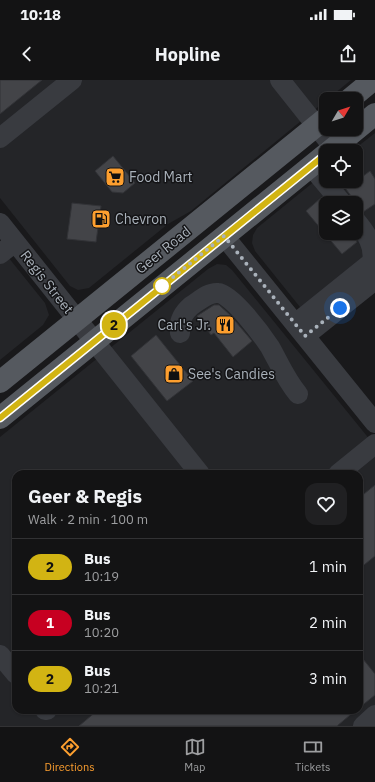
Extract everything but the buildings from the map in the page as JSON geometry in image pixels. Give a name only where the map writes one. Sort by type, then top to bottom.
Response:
[{"type":"main road","points":[[358,92],[373,80]]},
{"type":"main road","name":"Geer Road","points":[[338,144],[375,114]]},
{"type":"main road","name":"Geer Road","points":[[0,382],[319,124]]},
{"type":"main road","name":"Geer Road","points":[[0,418],[319,160]]},
{"type":"street","points":[[0,138],[72,80]]},
{"type":"street","points":[[280,80],[319,120]]},
{"type":"street","name":"Regis Street","points":[[0,223],[197,470]]},
{"type":"street","points":[[300,330],[372,262],[374,252],[372,241],[363,229]]},
{"type":"street","points":[[224,236],[375,423]]},
{"type":"street","points":[[0,254],[15,242]]},
{"type":"street","points":[[300,330],[375,280]]},
{"type":"street","points":[[180,333],[180,321],[190,307],[208,294],[216,292],[224,294],[232,301],[262,337],[298,394]]},
{"type":"street","points":[[343,470],[375,444]]},
{"type":"street","points":[[0,655],[12,669]]},
{"type":"street","points":[[363,726],[375,715]]},
{"type":"shaded area","points":[[0,80],[351,80],[336,92],[319,92],[319,106],[191,211],[168,224],[89,288],[78,290],[70,286],[0,198]]},
{"type":"shaded area","points":[[375,133],[375,270],[312,322],[255,251],[252,243],[253,235],[257,228],[319,178],[319,188],[363,188],[363,144],[361,144]]},
{"type":"shaded area","points":[[0,247],[45,303],[49,315],[43,325],[0,360]]},
{"type":"shaded area","points":[[217,264],[226,265],[232,270],[375,446],[375,726],[0,726],[0,437],[208,269]]},
{"type":"bus line","name":"2","points":[[0,418],[319,160]]},
{"type":"place","name":"Food Mart","points":[[115,177]]},
{"type":"place","name":"Chevron","points":[[101,219]]},
{"type":"place","name":"Carl's Jr.","points":[[225,325]]},
{"type":"place","name":"See's Candies","points":[[174,374]]},
{"type":"route","points":[[162,286],[224,236],[305,336],[340,308]]}]
